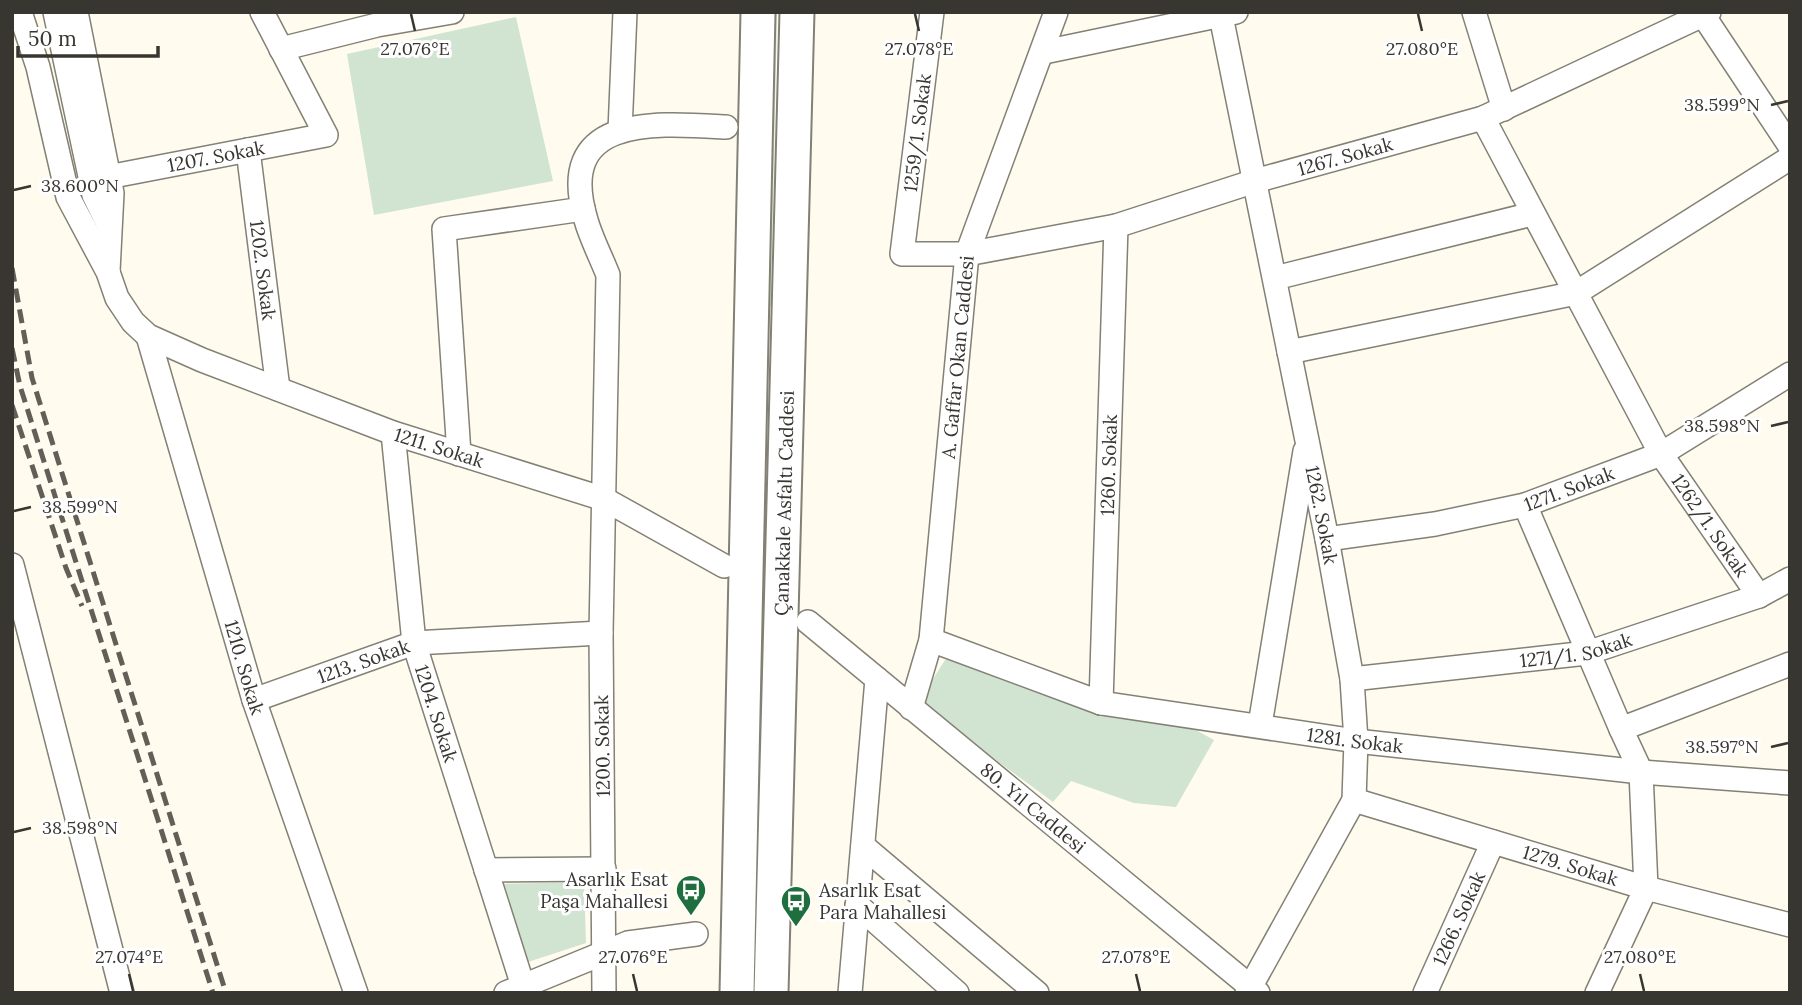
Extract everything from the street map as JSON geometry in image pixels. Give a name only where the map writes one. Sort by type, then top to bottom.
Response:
[{"type":"highway","name":"Çanakkale Asfaltı Caddesi","points":[[737,993],[758,12]]},
{"type":"highway","name":"Çanakkale Asfaltı Caddesi","points":[[771,993],[797,12]]},
{"type":"street","points":[[20,12],[45,91],[68,197],[125,310],[148,336]]},
{"type":"street","points":[[44,12],[83,191],[83,226]]},
{"type":"street","points":[[55,12],[94,195],[109,226]]},
{"type":"street","points":[[76,12],[112,193],[108,272]]},
{"type":"street","points":[[262,12],[281,49],[376,19],[452,12]]},
{"type":"street","points":[[625,12],[620,131],[661,124],[726,127]]},
{"type":"street","name":"1259/1. Sokak","points":[[902,254],[932,12]]},
{"type":"street","points":[[1474,12],[1504,109]]},
{"type":"street","points":[[1704,13],[1790,146]]},
{"type":"street","name":"1267. Sokak","points":[[902,254],[967,254],[1116,226],[1255,181],[1483,118],[1704,13]]},
{"type":"street","name":"A. Gaffar Okan Caddesi","points":[[911,708],[931,640],[967,254],[1058,14]]},
{"type":"street","points":[[1044,52],[1228,14]]},
{"type":"street","name":"1262. Sokak","points":[[1228,14],[1255,181],[1327,539],[1352,679],[1356,741],[1354,800],[1252,991]]},
{"type":"street","name":"1207. Sokak","points":[[108,177],[326,135],[281,49]]},
{"type":"street","name":"1262/1. Sokak","points":[[1483,118],[1661,454],[1759,596]]},
{"type":"street","name":"1200. Sokak","points":[[604,993],[601,633],[608,275],[583,209],[579,180],[582,159],[599,142],[620,131]]},
{"type":"street","name":"1202. Sokak","points":[[248,150],[278,389]]},
{"type":"street","points":[[1289,352],[1576,293],[1790,158]]},
{"type":"street","points":[[459,454],[444,229],[583,209]]},
{"type":"street","points":[[1275,278],[1532,214]]},
{"type":"street","name":"1260. Sokak","points":[[1101,703],[1116,226]]},
{"type":"street","name":"1211. Sokak","points":[[148,336],[393,433],[604,499],[724,566]]},
{"type":"street","name":"1210. Sokak","points":[[148,336],[254,700],[356,993]]},
{"type":"street","name":"1271. Sokak","points":[[1327,539],[1435,524],[1525,505],[1661,454],[1790,374]]},
{"type":"street","name":"1204. Sokak","points":[[393,433],[414,643],[486,870],[514,989]]},
{"type":"street","points":[[1260,725],[1307,438]]},
{"type":"street","points":[[1525,505],[1587,653],[1641,772],[1647,888],[1597,993]]},
{"type":"street","points":[[12,565],[122,993]]},
{"type":"street","name":"1271/1. Sokak","points":[[1352,679],[1587,653],[1759,596],[1790,579]]},
{"type":"street","name":"80. Yıl Caddesi","points":[[808,622],[1252,991]]},
{"type":"street","name":"1213. Sokak","points":[[254,700],[414,643],[601,633]]},
{"type":"street","name":"1281. Sokak","points":[[931,640],[1101,703],[1356,741],[1641,772],[1790,783]]},
{"type":"street","points":[[1621,729],[1790,664]]},
{"type":"street","points":[[851,992],[877,679]]},
{"type":"street","name":"1279. Sokak","points":[[1354,800],[1647,888],[1790,925]]},
{"type":"street","name":"1266. Sokak","points":[[1425,993],[1493,842]]},
{"type":"street","points":[[863,846],[1037,993]]},
{"type":"street","points":[[486,870],[604,869]]},
{"type":"street","points":[[857,905],[957,993]]},
{"type":"street","points":[[514,989],[628,943],[696,934]]},
{"type":"green space","points":[[771,12],[777,12],[771,307],[766,306]]},
{"type":"green space","points":[[516,17],[553,181],[374,215],[347,54]]},
{"type":"green space","points":[[959,656],[1196,730],[1214,740],[1176,807],[1134,803],[1071,781],[1053,802],[918,703],[945,660]]},
{"type":"green space","points":[[584,882],[586,943],[525,963],[499,884]]},
{"type":"railway","points":[[12,268],[32,378],[226,993]]},
{"type":"railway","points":[[12,348],[20,386],[213,993]]},
{"type":"railway","points":[[12,405],[66,568],[82,606]]},
{"type":"place","name":"Asarlık Esat Paşa Mahallesi","points":[[691,917]]},
{"type":"place","name":"Asarlık Esat Para Mahallesi","points":[[796,928]]}]
